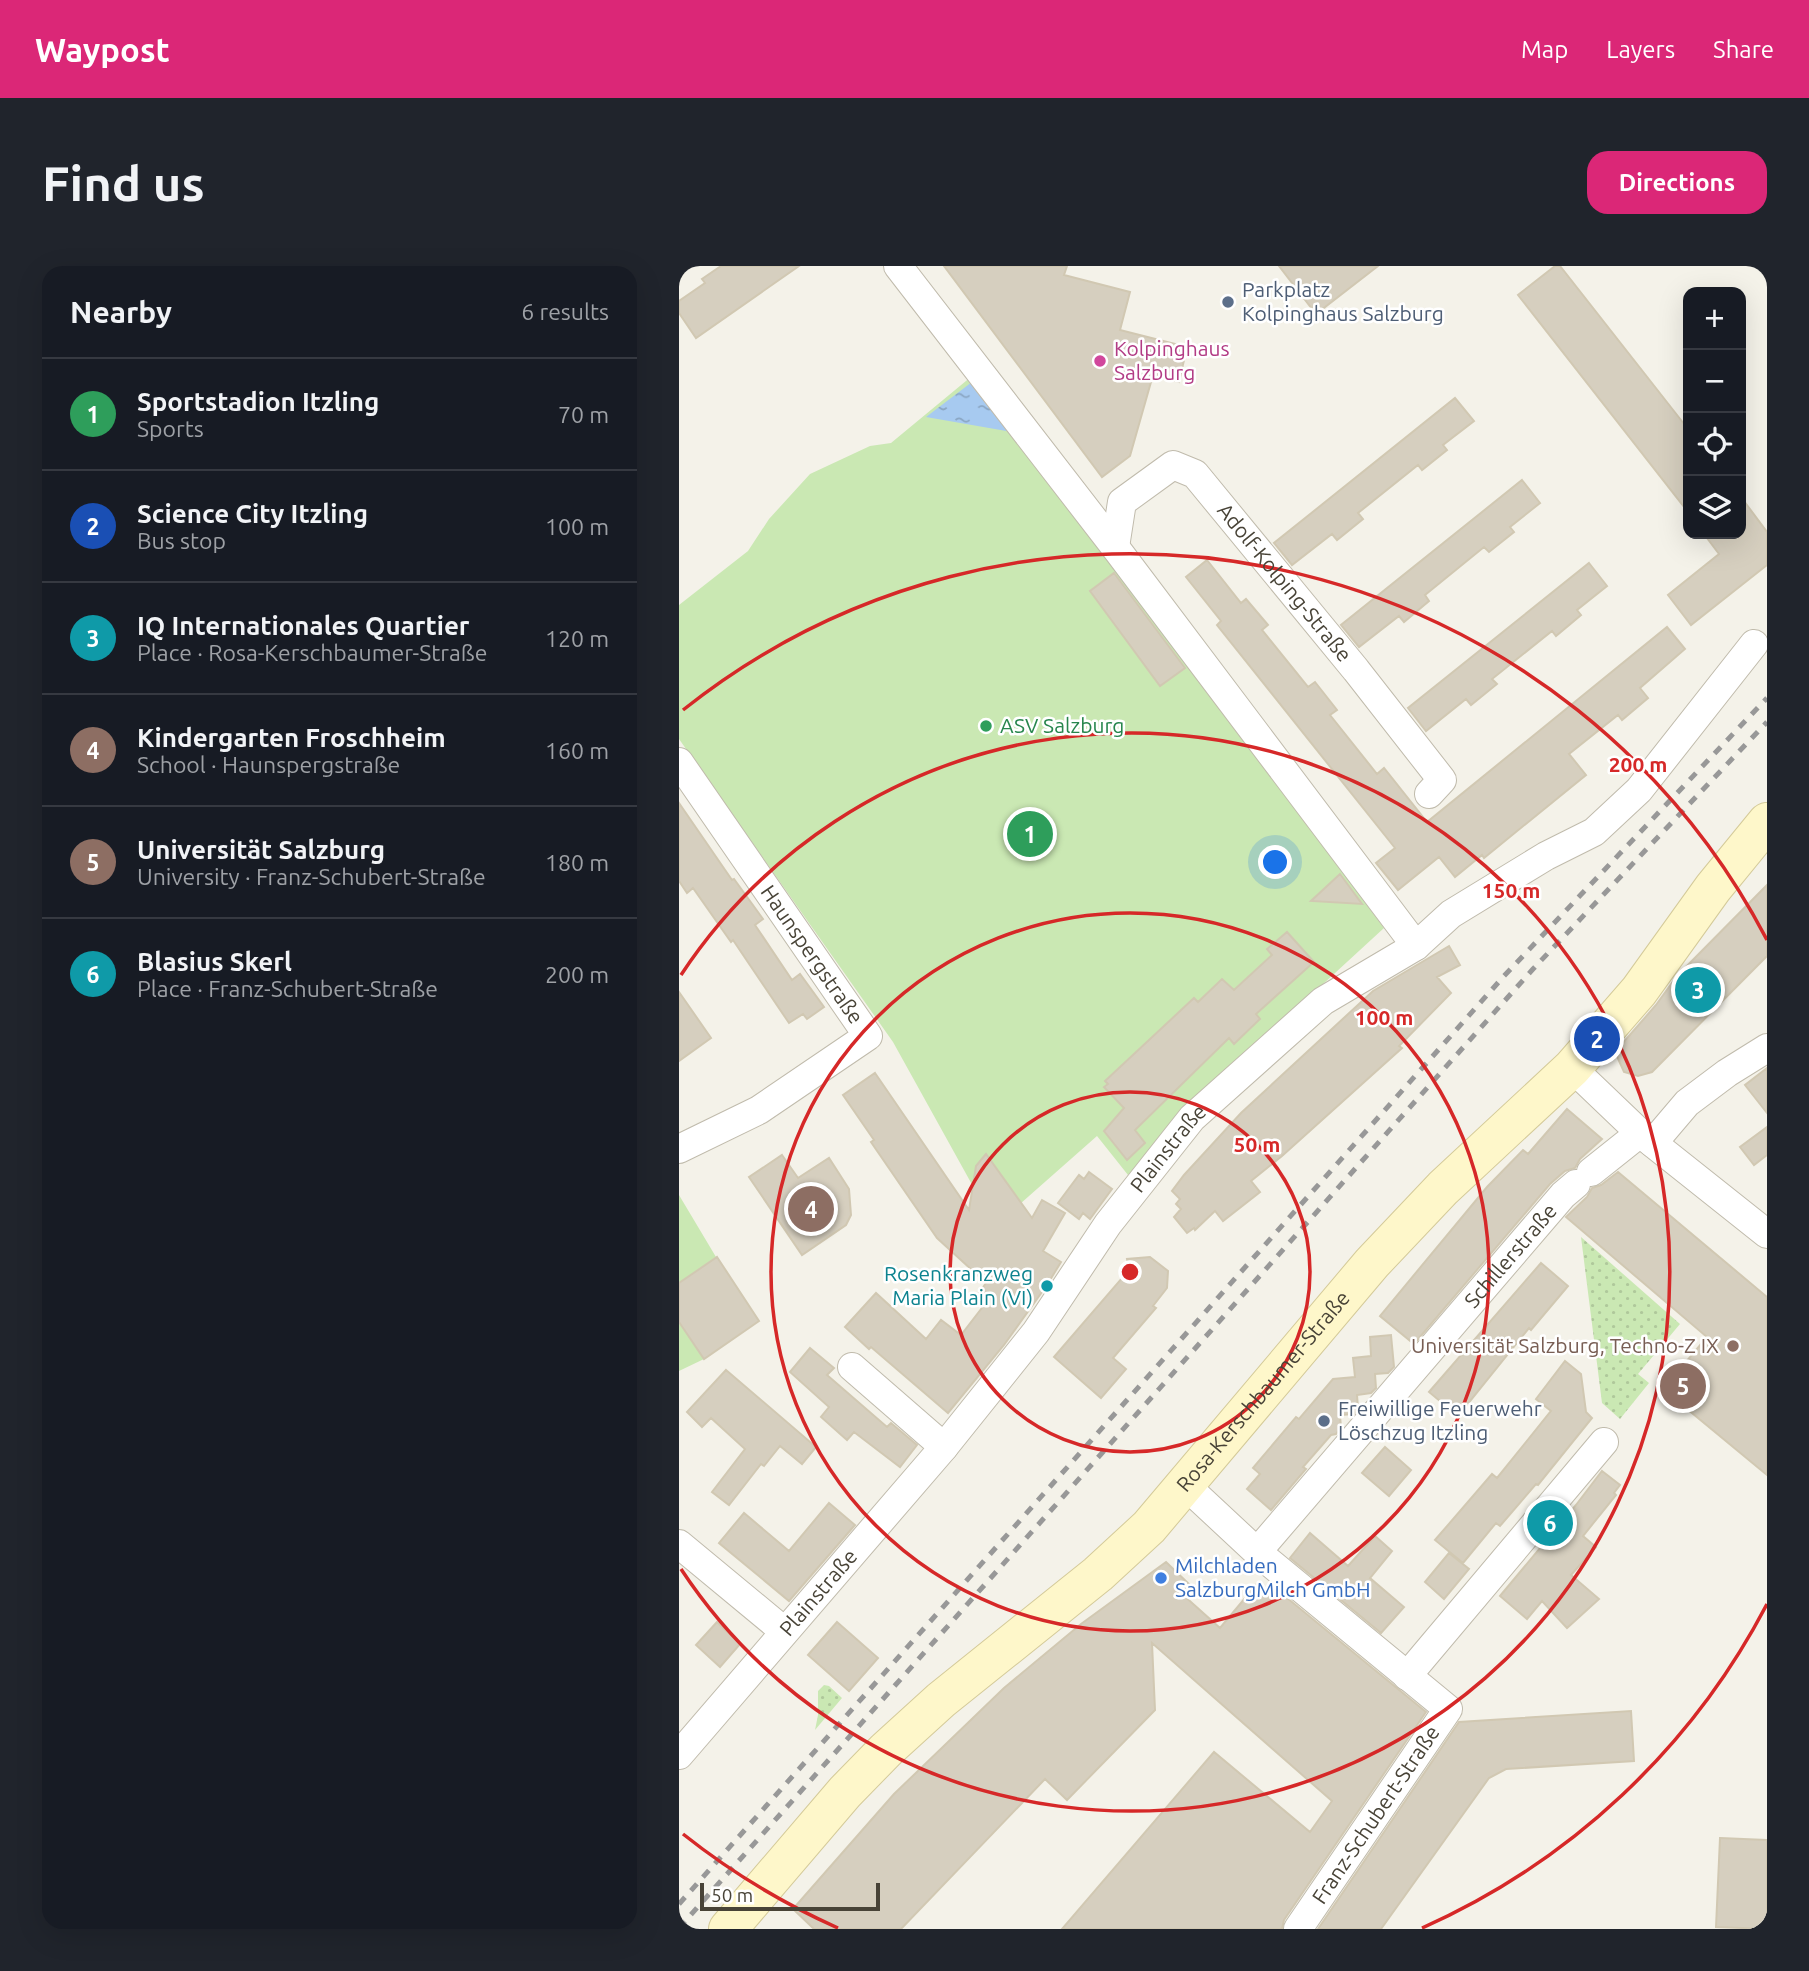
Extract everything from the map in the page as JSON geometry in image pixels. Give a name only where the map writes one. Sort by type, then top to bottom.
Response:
[{"type":"main road","name":"Rosa-Kerschbaumer-Straße","points":[[727,1929],[754,1914],[845,1792],[886,1750],[941,1700],[1098,1574],[1149,1527],[1372,1263],[1443,1188],[1572,1068],[1639,991],[1713,888],[1767,822]]},
{"type":"street","points":[[898,266],[1115,547],[1416,946]]},
{"type":"street","name":"Adolf-Kolping-Straße","points":[[1115,547],[1122,502],[1173,466],[1195,474],[1356,670],[1442,780],[1429,794]]},
{"type":"street","name":"Plainstraße","points":[[679,1755],[944,1447],[1036,1332],[1108,1224],[1192,1118],[1323,1001],[1416,946],[1451,914],[1546,856],[1594,832],[1639,790],[1754,644]]},
{"type":"street","name":"Haunspergstraße","points":[[679,762],[868,1036],[759,1110],[679,1149]]},
{"type":"street","name":"Schillerstraße","points":[[1257,1552],[1563,1195],[1583,1178],[1646,1138],[1727,1073],[1767,1048]]},
{"type":"street","points":[[1572,1068],[1646,1138],[1767,1234]]},
{"type":"street","points":[[852,1367],[944,1447]]},
{"type":"street","points":[[1407,1676],[1604,1442]]},
{"type":"street","name":"Franz-Schubert-Straße","points":[[1184,1485],[1257,1552],[1448,1709],[1298,1929]]},
{"type":"street","points":[[679,1544],[784,1631]]},
{"type":"green space","points":[[972,376],[1190,664],[1384,928],[1249,1052],[1128,1175],[1097,1136],[995,1226],[893,1042],[679,739],[679,605],[748,551],[769,519],[810,474],[870,446],[891,443]]},
{"type":"green space","points":[[679,1195],[716,1257],[679,1283]]},
{"type":"green space","points":[[1581,1237],[1680,1324],[1638,1374],[1649,1383],[1620,1419],[1602,1403]]},
{"type":"green space","points":[[679,1322],[704,1359],[679,1371]]},
{"type":"green space","points":[[824,1685],[829,1686],[842,1698],[815,1730],[818,1691]]},
{"type":"water","points":[[972,382],[1012,432],[926,417]]},
{"type":"building","points":[[721,266],[799,266],[696,338],[679,313],[679,301],[705,283],[702,279]]},
{"type":"building","name":"Kolpinghaus Salzburg","points":[[944,266],[1067,266],[1064,275],[1130,292],[1120,330],[1187,347],[1179,382],[1153,375],[1130,456],[1102,477]]},
{"type":"building","points":[[1279,266],[1378,266],[1316,314]]},
{"type":"building","points":[[1555,266],[1560,266],[1683,423],[1683,506],[1518,295]]},
{"type":"building","points":[[1455,398],[1474,421],[1443,445],[1447,450],[1422,470],[1418,465],[1358,513],[1363,519],[1337,540],[1332,534],[1292,565],[1274,543]]},
{"type":"building","points":[[1522,480],[1540,503],[1510,527],[1514,532],[1489,552],[1484,547],[1425,595],[1429,601],[1404,622],[1399,616],[1359,647],[1341,625]]},
{"type":"building","points":[[1746,504],[1767,532],[1767,565],[1691,625],[1668,595],[1719,554],[1708,539],[1746,539]]},
{"type":"building","points":[[1207,560],[1241,603],[1246,599],[1268,625],[1262,630],[1308,687],[1315,682],[1337,710],[1330,715],[1377,774],[1384,768],[1427,822],[1667,627],[1685,649],[1640,688],[1648,698],[1622,720],[1618,715],[1569,754],[1586,775],[1484,858],[1482,855],[1455,877],[1439,857],[1398,890],[1376,863],[1395,848],[1217,625],[1221,621],[1186,577]]},
{"type":"building","points":[[1589,563],[1607,586],[1577,610],[1581,615],[1556,636],[1552,631],[1492,679],[1497,684],[1471,705],[1466,699],[1426,731],[1408,708]]},
{"type":"building","points":[[1114,573],[1185,668],[1160,686],[1090,591]]},
{"type":"building","points":[[679,803],[732,880],[734,879],[763,919],[755,925],[792,980],[800,974],[824,1007],[807,1019],[803,1014],[789,1023],[733,940],[731,942],[693,888],[687,893],[679,881]]},
{"type":"building","points":[[1340,874],[1362,904],[1311,901]]},
{"type":"building","points":[[1767,885],[1767,956],[1652,1072],[1638,1076],[1624,1072],[1615,1052],[1677,976]]},
{"type":"building","points":[[1287,932],[1314,962],[1256,1014],[1260,1019],[1234,1044],[1229,1038],[1135,1130],[1145,1143],[1127,1160],[1104,1131],[1124,1108],[1104,1087],[1108,1084],[1105,1081],[1194,998],[1198,1002],[1222,979],[1234,990],[1272,955],[1267,949]]},
{"type":"building","points":[[1449,946],[1460,965],[1437,977],[1451,993],[1399,1046],[1402,1048],[1251,1181],[1260,1192],[1223,1221],[1215,1211],[1195,1230],[1194,1228],[1187,1233],[1174,1217],[1181,1209],[1176,1204],[1180,1199],[1172,1191],[1184,1175],[1241,1113],[1373,991]]},
{"type":"building","points":[[679,992],[711,1038],[679,1061]]},
{"type":"building","points":[[1767,1068],[1767,1113],[1745,1085]]},
{"type":"building","points":[[875,1073],[969,1210],[976,1166],[986,1154],[1032,1218],[1042,1200],[1065,1213],[1043,1251],[1061,1262],[1004,1345],[948,1413],[845,1327],[876,1293],[926,1339],[941,1320],[961,1335],[988,1300],[979,1293],[986,1283],[937,1238],[871,1142],[874,1140],[843,1095]]},
{"type":"building","points":[[1567,1109],[1602,1139],[1580,1159],[1575,1168],[1565,1171],[1550,1184],[1414,1344],[1380,1316],[1487,1187],[1523,1150],[1528,1154]]},
{"type":"building","points":[[1767,1127],[1767,1155],[1754,1165],[1740,1147]]},
{"type":"building","points":[[782,1155],[798,1178],[829,1158],[849,1189],[851,1215],[846,1225],[802,1255],[749,1177]]},
{"type":"building","points":[[1089,1172],[1112,1189],[1090,1219],[1083,1213],[1079,1219],[1058,1203],[1079,1175],[1084,1179]]},
{"type":"building","points":[[1618,1172],[1767,1297],[1767,1475],[1663,1389],[1707,1337],[1566,1217],[1587,1197],[1592,1188],[1601,1185]]},
{"type":"building","points":[[717,1257],[759,1321],[704,1359],[679,1322],[679,1283]]},
{"type":"building","points":[[1150,1257],[1168,1271],[1167,1288],[1153,1306],[1156,1308],[1113,1358],[1126,1369],[1101,1398],[1054,1357],[1129,1270],[1127,1259]]},
{"type":"building","points":[[1541,1263],[1568,1286],[1531,1330],[1529,1328],[1458,1416],[1429,1392]]},
{"type":"building","name":"Freiwillige Feuerwehr Löschzug Itzling","points":[[1391,1335],[1394,1367],[1388,1373],[1375,1374],[1376,1388],[1371,1393],[1357,1395],[1358,1408],[1354,1414],[1340,1415],[1341,1428],[1331,1435],[1303,1467],[1306,1469],[1271,1510],[1247,1489],[1260,1474],[1253,1468],[1296,1417],[1299,1419],[1333,1379],[1355,1377],[1353,1358],[1371,1356],[1370,1337]]},
{"type":"building","points":[[810,1348],[834,1368],[827,1375],[887,1427],[891,1423],[917,1445],[900,1467],[854,1432],[847,1440],[821,1417],[829,1407],[790,1372]]},
{"type":"building","points":[[1565,1361],[1581,1374],[1586,1412],[1592,1418],[1538,1485],[1536,1484],[1500,1526],[1496,1523],[1463,1563],[1435,1540],[1492,1474],[1497,1478],[1551,1411],[1536,1399]]},
{"type":"building","points":[[726,1370],[816,1447],[802,1464],[780,1446],[764,1466],[761,1464],[729,1505],[712,1492],[745,1449],[711,1418],[702,1427],[687,1412]]},
{"type":"building","points":[[1385,1447],[1411,1470],[1389,1496],[1362,1473]]},
{"type":"building","points":[[1602,1471],[1620,1485],[1614,1493],[1616,1495],[1583,1536],[1596,1547],[1571,1575],[1599,1599],[1567,1628],[1542,1601],[1527,1619],[1500,1596]]},
{"type":"building","points":[[829,1503],[855,1525],[789,1601],[719,1543],[744,1513],[789,1551]]},
{"type":"building","points":[[1310,1533],[1348,1566],[1375,1536],[1392,1551],[1370,1578],[1404,1607],[1381,1633],[1290,1558]]},
{"type":"building","points":[[1449,1553],[1469,1569],[1444,1599],[1425,1582]]},
{"type":"building","points":[[1166,1562],[1190,1585],[1182,1594],[1220,1628],[1256,1585],[1264,1592],[1270,1584],[1426,1712],[1284,1920],[1282,1929],[1062,1929],[1214,1752],[1310,1832],[1332,1801],[1152,1643],[1155,1710],[1067,1800],[1045,1779],[901,1929],[814,1929],[793,1909],[894,1794],[1004,1688],[1081,1624]]},
{"type":"building","points":[[717,1622],[740,1644],[720,1667],[696,1645]]},
{"type":"building","points":[[837,1622],[878,1658],[849,1691],[808,1655]]},
{"type":"building","points":[[1631,1711],[1634,1761],[1506,1769],[1489,1778],[1381,1929],[1318,1929],[1459,1722]]},
{"type":"building","points":[[1720,1838],[1767,1840],[1767,1929],[1716,1927]]},
{"type":"railway","points":[[679,1904],[1504,976],[1767,698]]},
{"type":"railway","points":[[679,1928],[1533,969],[1767,722]]},
{"type":"place","name":"Parkplatz Kolpinghaus Salzburg","points":[[1228,302]]},
{"type":"place","name":"Kolpinghaus Salzburg","points":[[1100,361]]},
{"type":"place","name":"ASV Salzburg","points":[[986,726]]},
{"type":"place","name":"Sportstadion Itzling","points":[[1030,834]]},
{"type":"place","name":"IQ Internationales Quartier","points":[[1698,990]]},
{"type":"place","name":"Science City Itzling","points":[[1597,1039]]},
{"type":"place","name":"Kindergarten Froschheim","points":[[811,1209]]},
{"type":"place","name":"Rosenkranzweg Maria Plain (VI)","points":[[1047,1286]]},
{"type":"place","name":"Universität Salzburg, Techno-Z IX","points":[[1733,1346]]},
{"type":"place","name":"Universität Salzburg","points":[[1683,1386]]},
{"type":"place","name":"Freiwillige Feuerwehr Löschzug Itzling","points":[[1324,1421]]},
{"type":"place","name":"Blasius Skerl","points":[[1550,1523]]},
{"type":"place","name":"Milchladen SalzburgMilch GmbH","points":[[1161,1578]]}]
